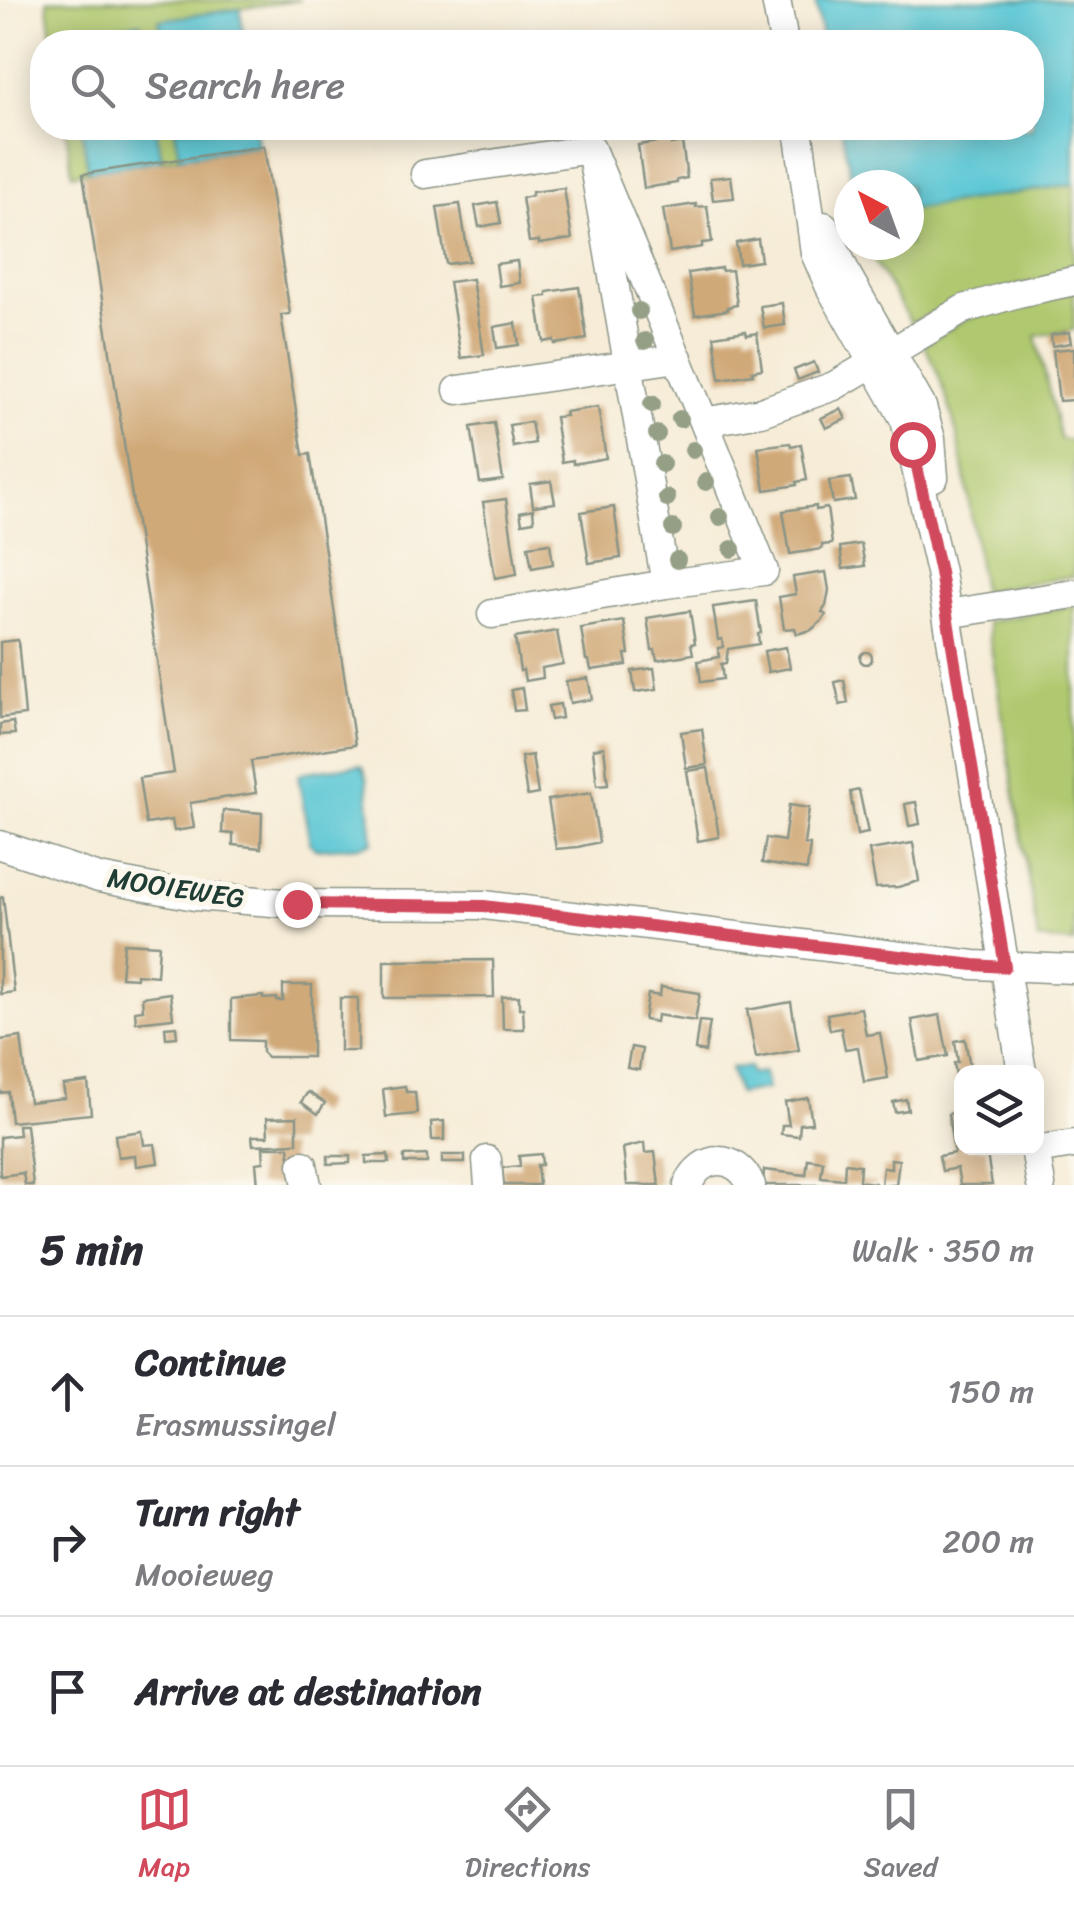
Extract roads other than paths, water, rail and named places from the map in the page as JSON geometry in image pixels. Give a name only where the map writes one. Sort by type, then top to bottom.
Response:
[{"type":"street","points":[[776,0],[782,30]]},
{"type":"street","points":[[800,140],[815,253],[830,286],[882,357],[905,420],[940,572],[1021,1065]]},
{"type":"street","points":[[425,174],[591,150]]},
{"type":"street","points":[[492,614],[764,571],[591,150]]},
{"type":"street","points":[[591,150],[666,584]]},
{"type":"street","points":[[704,422],[760,412],[834,386],[964,310],[1074,281]]},
{"type":"street","points":[[458,390],[678,358]]},
{"type":"street","points":[[947,614],[1074,594]]},
{"type":"street","name":"MOOIEWEG","points":[[0,845],[99,878],[194,896],[297,904],[484,906],[974,965],[1074,969]]},
{"type":"street","points":[[1044,1148],[1074,1144]]},
{"type":"street","points":[[1036,1155],[1041,1185]]},
{"type":"street","points":[[688,1185],[704,1164],[725,1161],[743,1171],[750,1185]]},
{"type":"water","points":[[815,0],[1074,0],[1074,184],[924,208],[924,170],[850,170],[844,140],[1044,140],[1044,30],[821,30]]},
{"type":"water","points":[[240,9],[243,30],[161,30],[159,20]]},
{"type":"water","points":[[140,23],[141,30],[90,30]]},
{"type":"water","points":[[84,140],[158,140],[162,160],[88,171]]},
{"type":"water","points":[[177,140],[256,140],[257,146],[179,157]]},
{"type":"water","points":[[358,765],[367,778],[373,842],[315,849],[310,843],[298,776]]},
{"type":"water","points":[[749,1067],[751,1074],[763,1072],[767,1089],[738,1094],[730,1068]]}]
